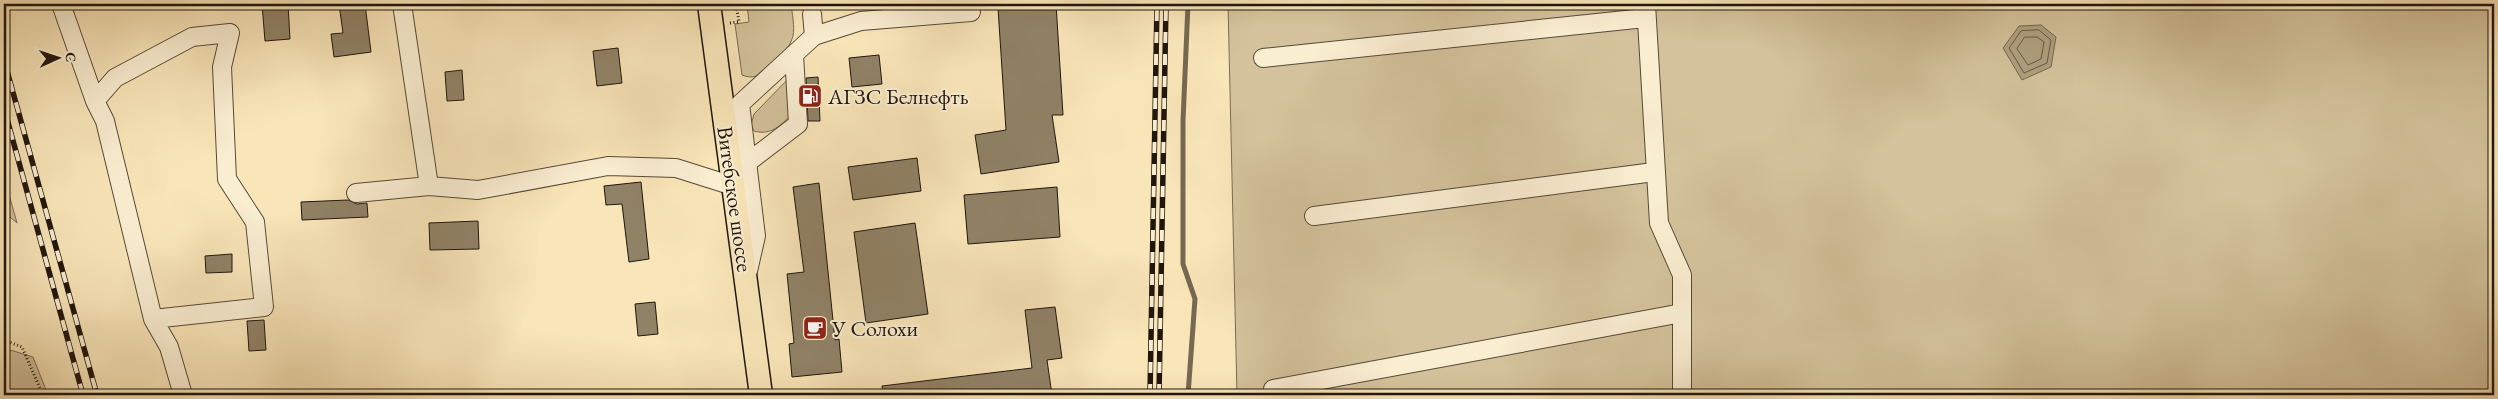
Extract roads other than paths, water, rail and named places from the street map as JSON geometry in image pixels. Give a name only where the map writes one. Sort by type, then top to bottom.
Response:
[{"type":"main road","name":"Витебское шоссе","points":[[709,4],[761,395]]},
{"type":"street","points":[[61,4],[94,100],[105,121],[153,319],[169,346],[183,395]]},
{"type":"street","points":[[402,4],[429,186]]},
{"type":"street","points":[[1263,58],[1646,11],[1654,172],[1659,223],[1682,275],[1682,395]]},
{"type":"street","points":[[746,281],[756,236],[740,104],[814,36],[862,21],[971,12]]},
{"type":"street","points":[[812,14],[814,36]]},
{"type":"street","points":[[94,100],[115,78],[192,37],[230,33],[222,67],[227,179],[255,222],[264,307],[153,319]]},
{"type":"street","points":[[747,163],[798,124],[794,54]]},
{"type":"street","points":[[356,193],[429,186],[478,190],[608,166],[676,168],[733,186]]},
{"type":"street","points":[[1314,216],[1654,172]]},
{"type":"street","points":[[1273,389],[1682,313]]},
{"type":"water","points":[[2041,25],[2056,37],[2051,67],[2022,80],[2003,48],[2019,26]]},
{"type":"waterway","points":[[1188,4],[1183,121],[1183,264],[1195,299],[1188,395]]},
{"type":"railway","points":[[1150,395],[1157,4]]},
{"type":"railway","points":[[1159,395],[1166,4]]},
{"type":"railway","points":[[4,60],[97,395]]},
{"type":"railway","points":[[4,108],[83,395]]},
{"type":"place","name":"АГЗС Белнефть","points":[[810,96]]},
{"type":"place","name":"У Солохи","points":[[815,328]]}]
